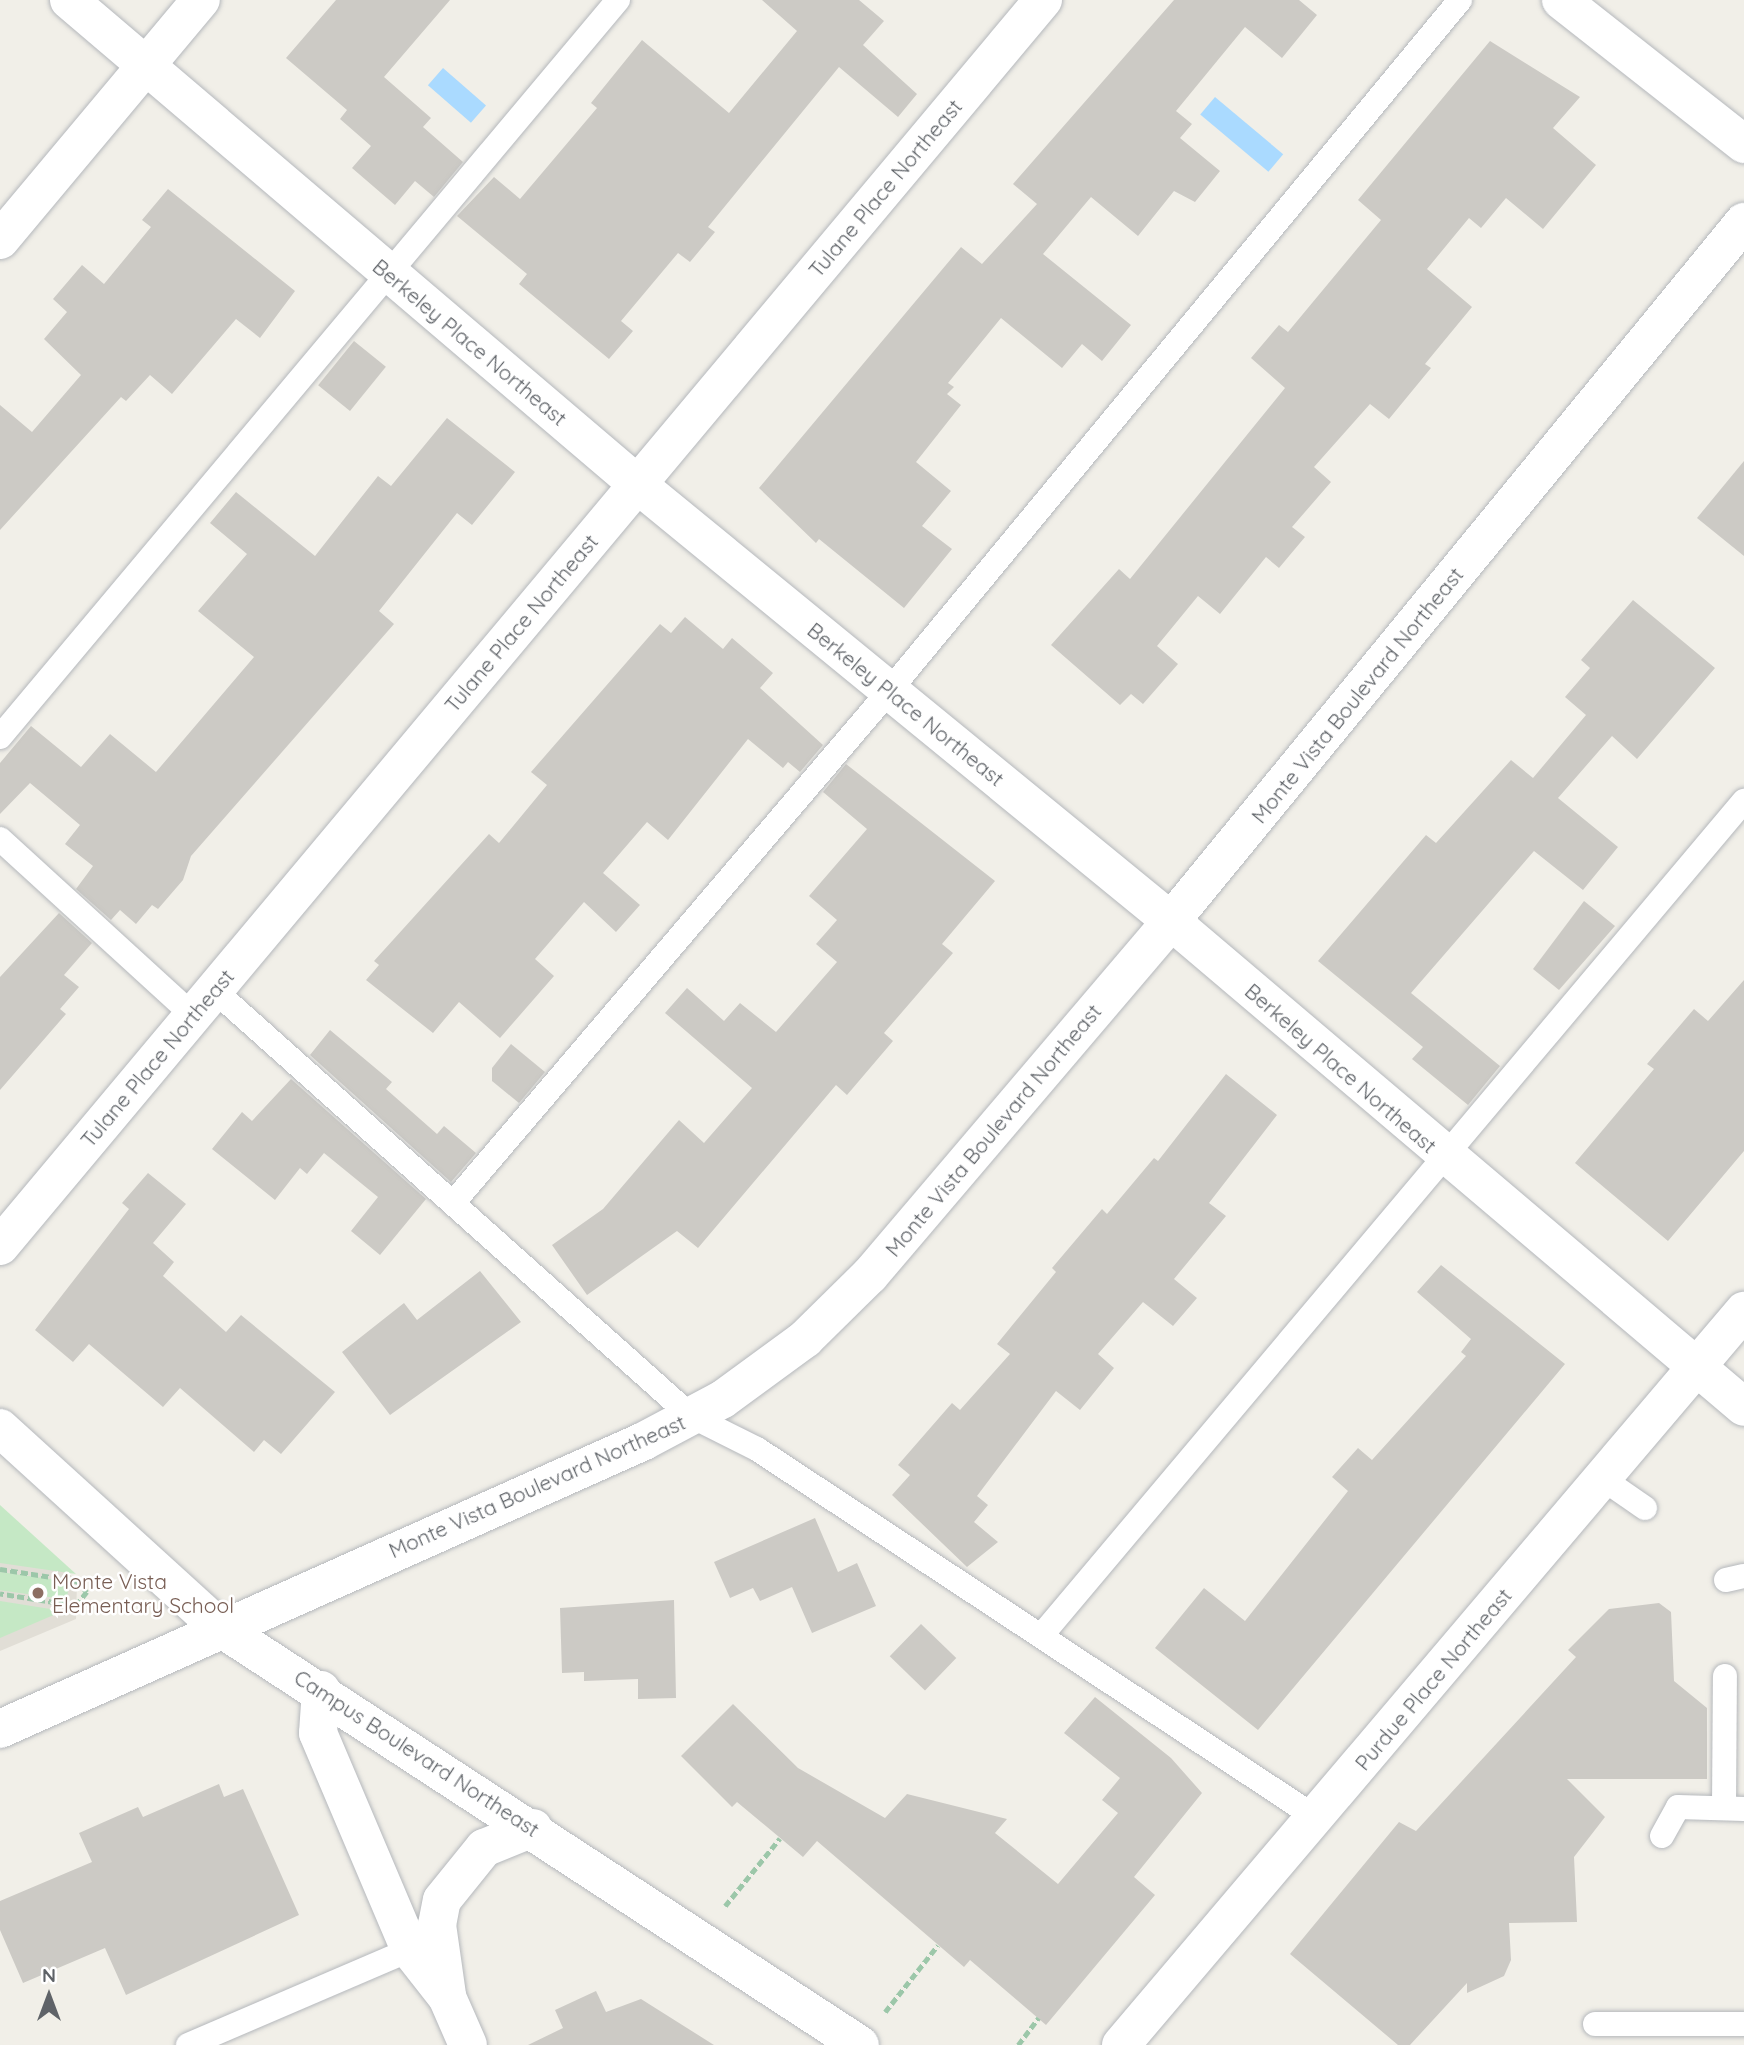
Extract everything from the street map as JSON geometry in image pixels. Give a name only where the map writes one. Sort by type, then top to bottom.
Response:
[{"type":"street","name":"Berkeley Place Northeast","points":[[69,0],[637,484],[1171,921],[1445,1160],[1698,1366],[1744,1407]]},
{"type":"street","points":[[0,240],[201,0]]},
{"type":"street","name":"Tulane Place Northeast","points":[[0,1246],[1043,0]]},
{"type":"street","points":[[1561,0],[1744,144]]},
{"type":"street","name":"Monte Vista Boulevard Northeast","points":[[0,1729],[219,1627],[691,1416],[805,1339],[870,1275],[1171,921],[1744,222]]},
{"type":"street","name":"Purdue Place Northeast","points":[[1122,2045],[1744,1311]]},
{"type":"street","name":"Campus Boulevard Northeast","points":[[0,1428],[219,1627],[321,1689],[860,2045]]},
{"type":"street","points":[[321,1689],[318,1733],[410,1950],[447,1997],[468,2045]]},
{"type":"street","points":[[447,1997],[437,1926],[442,1900],[484,1848],[533,1828]]},
{"type":"lane","points":[[0,737],[618,0]]},
{"type":"lane","points":[[453,1203],[890,690],[1460,0]]},
{"type":"lane","points":[[1041,1636],[1445,1160],[1744,801]]},
{"type":"lane","points":[[0,839],[453,1203],[691,1416],[757,1448],[1315,1817]]},
{"type":"lane","points":[[1603,1479],[1645,1508]]},
{"type":"lane","points":[[1662,1836],[1678,1807],[1734,1809],[1725,1676]]},
{"type":"lane","points":[[188,2045],[410,1950]]},
{"type":"lane","points":[[1595,2024],[1744,2024]]},
{"type":"path","points":[[0,1569],[77,1581],[87,1592],[76,1606],[0,1594]]},
{"type":"path","points":[[724,1907],[780,1838]]},
{"type":"path","points":[[885,2012],[938,1945]]},
{"type":"path","points":[[1018,2045],[1038,2018]]},
{"type":"shaded area","name":"Monte Vista Elementary School","points":[[0,1511],[77,1581],[76,1619],[0,1651]]},
{"type":"green space","points":[[0,1505],[76,1574],[0,1563]]},
{"type":"green space","points":[[0,1572],[69,1582],[67,1600],[0,1590]]},
{"type":"green space","points":[[0,1601],[63,1611],[0,1638]]},
{"type":"water","points":[[443,68],[486,105],[471,123],[428,85]]},
{"type":"water","points":[[1215,97],[1283,154],[1268,172],[1200,115]]},
{"type":"building","points":[[336,0],[450,0],[384,77],[431,118],[423,127],[463,162],[434,197],[415,181],[395,205],[352,168],[371,146],[340,119],[347,110],[286,58]]},
{"type":"building","points":[[762,0],[859,0],[884,21],[863,45],[917,94],[898,117],[839,67],[708,227],[715,232],[690,262],[678,253],[621,321],[633,331],[609,359],[519,284],[527,274],[457,216],[494,177],[520,199],[597,108],[591,103],[642,40],[729,113],[797,31]]},
{"type":"building","points":[[1174,0],[1299,0],[1317,15],[1282,58],[1245,27],[1176,111],[1192,124],[1180,138],[1220,171],[1195,202],[1174,191],[1138,236],[1091,197],[1043,254],[1131,325],[1102,361],[1082,344],[1062,368],[1001,318],[948,383],[954,387],[947,394],[961,405],[916,462],[951,491],[922,526],[952,549],[904,608],[819,539],[816,543],[759,488],[961,247],[982,264],[1037,204],[1013,184]]},
{"type":"building","points":[[1490,41],[1580,97],[1553,128],[1596,165],[1543,229],[1506,198],[1481,228],[1469,218],[1427,269],[1472,307],[1425,364],[1431,368],[1389,419],[1370,404],[1314,467],[1331,482],[1292,527],[1305,537],[1279,568],[1266,557],[1220,614],[1198,596],[1157,646],[1178,664],[1143,704],[1131,694],[1120,705],[1051,645],[1119,569],[1130,579],[1285,388],[1251,358],[1279,325],[1288,332],[1381,220],[1358,200]]},
{"type":"building","points":[[168,189],[295,291],[260,338],[236,319],[172,394],[150,375],[126,401],[121,397],[0,530],[0,405],[32,432],[81,375],[44,339],[67,312],[53,299],[82,265],[104,284],[151,227],[142,220]]},
{"type":"building","points":[[354,341],[386,367],[350,411],[318,385]]},
{"type":"building","points":[[447,418],[515,472],[472,525],[457,513],[379,611],[394,624],[191,856],[183,880],[158,909],[152,905],[136,924],[120,910],[111,920],[76,889],[93,866],[65,844],[80,825],[30,783],[0,814],[0,763],[31,726],[81,767],[110,734],[156,772],[254,657],[198,611],[247,554],[210,523],[236,492],[315,556],[378,476],[391,486]]},
{"type":"building","points":[[1744,461],[1744,556],[1697,518]]},
{"type":"building","points":[[1633,600],[1715,668],[1637,759],[1612,736],[1558,798],[1618,847],[1583,890],[1534,851],[1411,993],[1500,1066],[1468,1105],[1412,1059],[1423,1047],[1318,961],[1426,835],[1436,843],[1511,760],[1533,778],[1586,715],[1565,697],[1590,668],[1581,660]]},
{"type":"building","points":[[685,617],[723,649],[732,638],[773,673],[760,688],[823,745],[800,772],[788,762],[783,768],[748,739],[668,840],[647,822],[603,873],[640,905],[616,932],[584,902],[535,959],[554,976],[500,1038],[459,1002],[433,1033],[366,980],[379,965],[374,961],[489,834],[499,843],[547,785],[531,772],[660,624],[671,633]]},
{"type":"building","points":[[846,764],[995,881],[942,944],[953,953],[884,1033],[893,1041],[847,1095],[836,1085],[698,1248],[677,1231],[587,1295],[552,1245],[603,1209],[679,1120],[704,1143],[752,1088],[665,1013],[687,988],[724,1021],[740,1003],[776,1032],[837,962],[816,944],[837,920],[809,896],[867,829],[823,792]]},
{"type":"building","points":[[1584,901],[1615,926],[1559,990],[1533,969]]},
{"type":"building","points":[[59,913],[92,943],[64,975],[79,987],[60,1009],[66,1014],[0,1090],[0,977]]},
{"type":"building","points":[[1744,980],[1744,1151],[1668,1241],[1575,1163],[1654,1069],[1647,1064],[1694,1009],[1708,1021]]},
{"type":"building","points":[[330,1030],[392,1082],[386,1089],[437,1134],[444,1126],[476,1153],[451,1182],[310,1055]]},
{"type":"building","points":[[511,1044],[545,1072],[519,1103],[492,1081],[492,1068]]},
{"type":"building","points":[[1226,1074],[1277,1115],[1209,1203],[1226,1216],[1174,1279],[1197,1298],[1173,1326],[1143,1302],[1098,1354],[1114,1368],[1080,1410],[1056,1391],[977,1496],[988,1505],[974,1522],[998,1542],[967,1567],[892,1495],[910,1475],[898,1465],[952,1403],[960,1410],[1010,1354],[997,1344],[1056,1272],[1052,1268],[1102,1209],[1107,1214],[1154,1158],[1158,1161]]},
{"type":"building","points":[[291,1079],[426,1199],[380,1255],[351,1231],[378,1197],[324,1153],[307,1174],[300,1168],[275,1200],[212,1149],[242,1112],[252,1121]]},
{"type":"building","points":[[148,1173],[186,1204],[153,1243],[174,1262],[163,1276],[226,1332],[241,1315],[335,1392],[281,1454],[264,1440],[254,1452],[180,1388],[163,1407],[89,1344],[73,1362],[35,1330],[129,1209],[122,1203]]},
{"type":"building","points":[[1441,1265],[1565,1364],[1258,1730],[1155,1648],[1204,1588],[1245,1621],[1348,1491],[1332,1477],[1358,1448],[1372,1460],[1466,1356],[1461,1352],[1471,1339],[1417,1292]]},
{"type":"building","points":[[480,1271],[521,1322],[390,1415],[342,1352],[404,1303],[417,1320]]},
{"type":"building","points":[[815,1518],[838,1572],[857,1563],[876,1606],[812,1633],[792,1587],[760,1601],[753,1588],[730,1598],[714,1562]]},
{"type":"building","points":[[674,1600],[676,1698],[638,1699],[638,1679],[584,1681],[584,1672],[562,1673],[560,1608]]},
{"type":"building","points":[[1659,1603],[1671,1612],[1674,1681],[1707,1708],[1707,1779],[1567,1779],[1605,1817],[1574,1857],[1577,1922],[1509,1923],[1511,1960],[1504,1976],[1467,1993],[1467,1983],[1410,2045],[1398,2045],[1290,1954],[1399,1822],[1416,1831],[1576,1657],[1568,1650],[1609,1609]]},
{"type":"building","points":[[921,1624],[956,1658],[925,1690],[890,1656]]},
{"type":"building","points":[[1095,1697],[1171,1758],[1202,1793],[1134,1877],[1155,1895],[1046,2025],[970,1960],[964,1967],[817,1841],[803,1857],[737,1802],[732,1807],[681,1756],[733,1704],[798,1768],[885,1818],[907,1794],[1007,1819],[995,1833],[1058,1884],[1118,1813],[1102,1800],[1120,1778],[1064,1733]]},
{"type":"building","points":[[219,1784],[224,1797],[243,1789],[299,1915],[126,1995],[105,1948],[23,1983],[0,1930],[0,1901],[92,1862],[79,1833],[138,1807],[143,1817]]},
{"type":"building","points":[[596,1991],[606,2012],[641,1999],[714,2045],[528,2045],[563,2028],[555,2010]]},
{"type":"place","name":"Monte Vista Elementary School","points":[[38,1593]]}]
